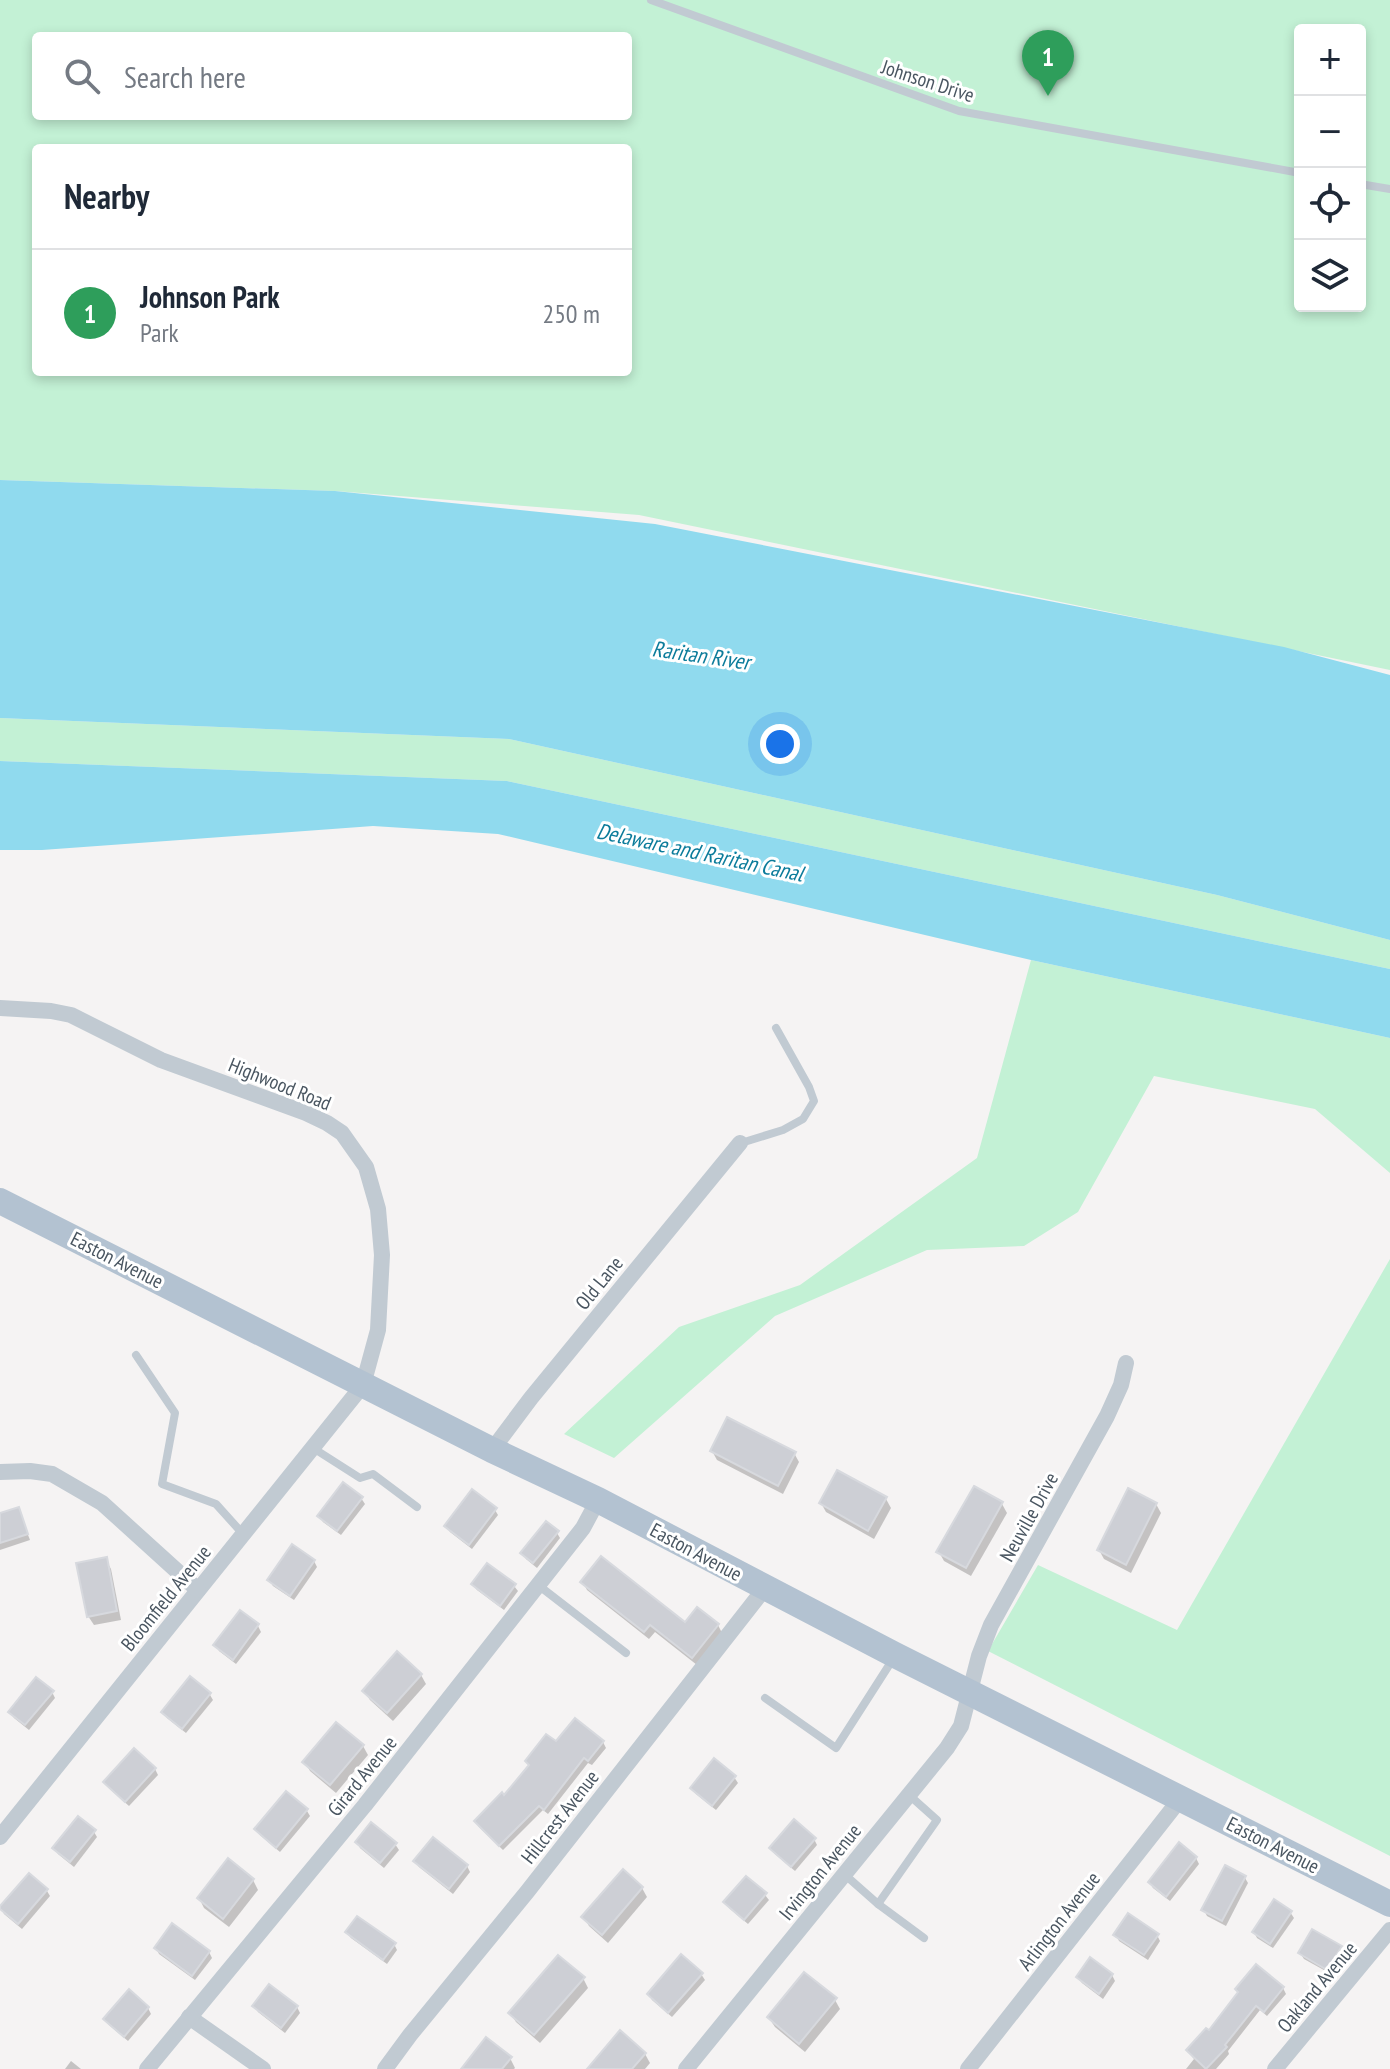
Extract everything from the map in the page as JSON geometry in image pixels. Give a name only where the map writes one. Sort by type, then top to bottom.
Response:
[{"type":"main road","name":"Easton Avenue","points":[[0,1201],[492,1450],[598,1500],[895,1655],[1390,1904]]},
{"type":"street","name":"Highwood Road","points":[[0,1008],[71,1015],[161,1060],[306,1113],[342,1133],[366,1167],[378,1209],[382,1255],[378,1330],[363,1385]]},
{"type":"street","name":"Old Lane","points":[[492,1450],[740,1143]]},
{"type":"street","name":"Neuville Drive","points":[[970,1692],[991,1625],[1107,1416],[1121,1385],[1126,1363]]},
{"type":"street","name":"Bloomfield Avenue","points":[[0,1837],[363,1385]]},
{"type":"street","points":[[0,1472],[52,1474],[102,1503],[198,1590]]},
{"type":"street","name":"Girard Avenue","points":[[147,2069],[365,1805],[583,1528],[598,1500]]},
{"type":"street","name":"Hillcrest Avenue","points":[[385,2069],[765,1588]]},
{"type":"street","name":"Irvington Avenue","points":[[686,2069],[947,1748],[961,1726],[970,1692]]},
{"type":"street","name":"Arlington Avenue","points":[[968,2069],[1181,1798]]},
{"type":"street","name":"Oakland Avenue","points":[[1275,2069],[1390,1930]]},
{"type":"street","points":[[189,2017],[263,2069]]},
{"type":"lane","name":"Johnson Drive","points":[[651,0],[959,111],[1294,172]]},
{"type":"lane","points":[[1366,185],[1390,189]]},
{"type":"lane","points":[[740,1143],[783,1130],[803,1119],[814,1101],[776,1028]]},
{"type":"lane","points":[[136,1355],[175,1413],[162,1484],[216,1504],[243,1534]]},
{"type":"lane","points":[[312,1448],[360,1478],[373,1474],[417,1507]]},
{"type":"lane","points":[[538,1584],[626,1653]]},
{"type":"lane","points":[[765,1698],[836,1748],[895,1655]]},
{"type":"lane","points":[[878,1904],[937,1820],[909,1795]]},
{"type":"lane","points":[[844,1874],[924,1938]]},
{"type":"green space","points":[[0,0],[1390,0],[1390,670],[639,515],[335,491],[0,480]]},
{"type":"green space","points":[[0,718],[509,739],[1217,895],[1390,940],[1390,969],[507,781],[0,761]]},
{"type":"green space","points":[[1031,960],[1390,1038],[1390,1173],[1315,1109],[1154,1076],[1078,1212],[1024,1246],[927,1250],[775,1316],[614,1458],[564,1434],[679,1327],[800,1285],[977,1158]]},
{"type":"green space","points":[[1390,1259],[1390,1856],[988,1651],[1038,1565],[1177,1630]]},
{"type":"water","name":"Raritan River","points":[[0,480],[335,491],[655,524],[1284,647],[1390,675],[1390,940],[1217,895],[509,739],[0,718]]},
{"type":"water","name":"Delaware and Raritan Canal","points":[[0,761],[507,781],[1390,969],[1390,1038],[1031,960],[498,834],[373,826],[42,850],[0,850]]},
{"type":"building","points":[[727,1417],[796,1452],[778,1486],[710,1451]]},
{"type":"building","points":[[837,1470],[887,1497],[868,1531],[819,1503]]},
{"type":"building","points":[[343,1482],[363,1497],[337,1531],[317,1516]]},
{"type":"building","points":[[974,1486],[1003,1502],[966,1568],[936,1552]]},
{"type":"building","points":[[1128,1488],[1157,1503],[1126,1565],[1097,1550]]},
{"type":"building","points":[[472,1489],[497,1508],[469,1545],[444,1526]]},
{"type":"building","points":[[19,1507],[28,1534],[0,1543],[0,1513]]},
{"type":"building","points":[[546,1521],[559,1531],[533,1563],[520,1553]]},
{"type":"building","points":[[292,1544],[315,1560],[290,1596],[267,1580]]},
{"type":"building","points":[[601,1556],[685,1622],[697,1607],[719,1624],[692,1658],[650,1625],[644,1632],[580,1582]]},
{"type":"building","points":[[107,1557],[117,1611],[87,1617],[76,1563]]},
{"type":"building","points":[[487,1563],[516,1584],[500,1606],[471,1584]]},
{"type":"building","points":[[240,1610],[259,1624],[233,1660],[213,1645]]},
{"type":"building","points":[[397,1651],[422,1674],[387,1713],[362,1691]]},
{"type":"building","points":[[190,1676],[211,1693],[182,1729],[161,1712]]},
{"type":"building","points":[[36,1677],[54,1691],[25,1725],[8,1712]]},
{"type":"building","points":[[575,1718],[604,1741],[588,1761],[584,1758],[544,1810],[539,1806],[499,1846],[474,1821],[502,1792],[504,1795],[529,1765],[525,1761],[546,1734],[556,1741]]},
{"type":"building","points":[[336,1722],[364,1745],[330,1785],[302,1762]]},
{"type":"building","points":[[134,1748],[156,1768],[125,1802],[103,1782]]},
{"type":"building","points":[[714,1758],[736,1776],[712,1806],[690,1788]]},
{"type":"building","points":[[286,1791],[308,1809],[276,1848],[254,1829]]},
{"type":"building","points":[[78,1816],[96,1830],[70,1862],[52,1848]]},
{"type":"building","points":[[794,1819],[816,1838],[791,1867],[769,1848]]},
{"type":"building","points":[[371,1822],[397,1843],[380,1863],[355,1842]]},
{"type":"building","points":[[433,1837],[468,1865],[449,1889],[413,1861]]},
{"type":"building","points":[[1179,1842],[1197,1857],[1166,1897],[1148,1882]]},
{"type":"building","points":[[228,1858],[254,1879],[223,1919],[197,1898]]},
{"type":"building","points":[[1225,1865],[1246,1876],[1222,1921],[1201,1910]]},
{"type":"building","points":[[623,1869],[643,1887],[602,1935],[581,1917]]},
{"type":"building","points":[[29,1873],[48,1889],[18,1924],[0,1906]]},
{"type":"building","points":[[746,1876],[767,1893],[744,1920],[723,1902]]},
{"type":"building","points":[[1274,1899],[1292,1911],[1270,1944],[1252,1932]]},
{"type":"building","points":[[1128,1913],[1159,1934],[1144,1955],[1113,1935]]},
{"type":"building","points":[[357,1916],[396,1943],[383,1960],[345,1932]]},
{"type":"building","points":[[172,1923],[210,1951],[192,1976],[154,1948]]},
{"type":"building","points":[[1312,1929],[1342,1946],[1327,1970],[1298,1953]]},
{"type":"building","points":[[681,1954],[703,1973],[668,2013],[647,1994]]},
{"type":"building","points":[[558,1955],[585,1977],[534,2035],[508,2013]]},
{"type":"building","points":[[1090,1957],[1113,1974],[1099,1994],[1076,1977]]},
{"type":"building","points":[[1256,1964],[1284,1987],[1264,2012],[1256,2006],[1225,2045],[1227,2047],[1206,2069],[1186,2050],[1206,2028],[1209,2030],[1238,1992],[1235,1989]]},
{"type":"building","points":[[804,1972],[837,1998],[799,2044],[767,2017]]},
{"type":"building","points":[[269,1984],[298,2006],[281,2028],[252,2006]]},
{"type":"building","points":[[129,1989],[149,2007],[124,2037],[103,2019]]},
{"type":"building","points":[[620,2030],[646,2053],[632,2069],[587,2069]]},
{"type":"building","points":[[486,2037],[512,2057],[502,2069],[461,2069]]},
{"type":"place","name":"Johnson Park","points":[[1048,96]]}]
